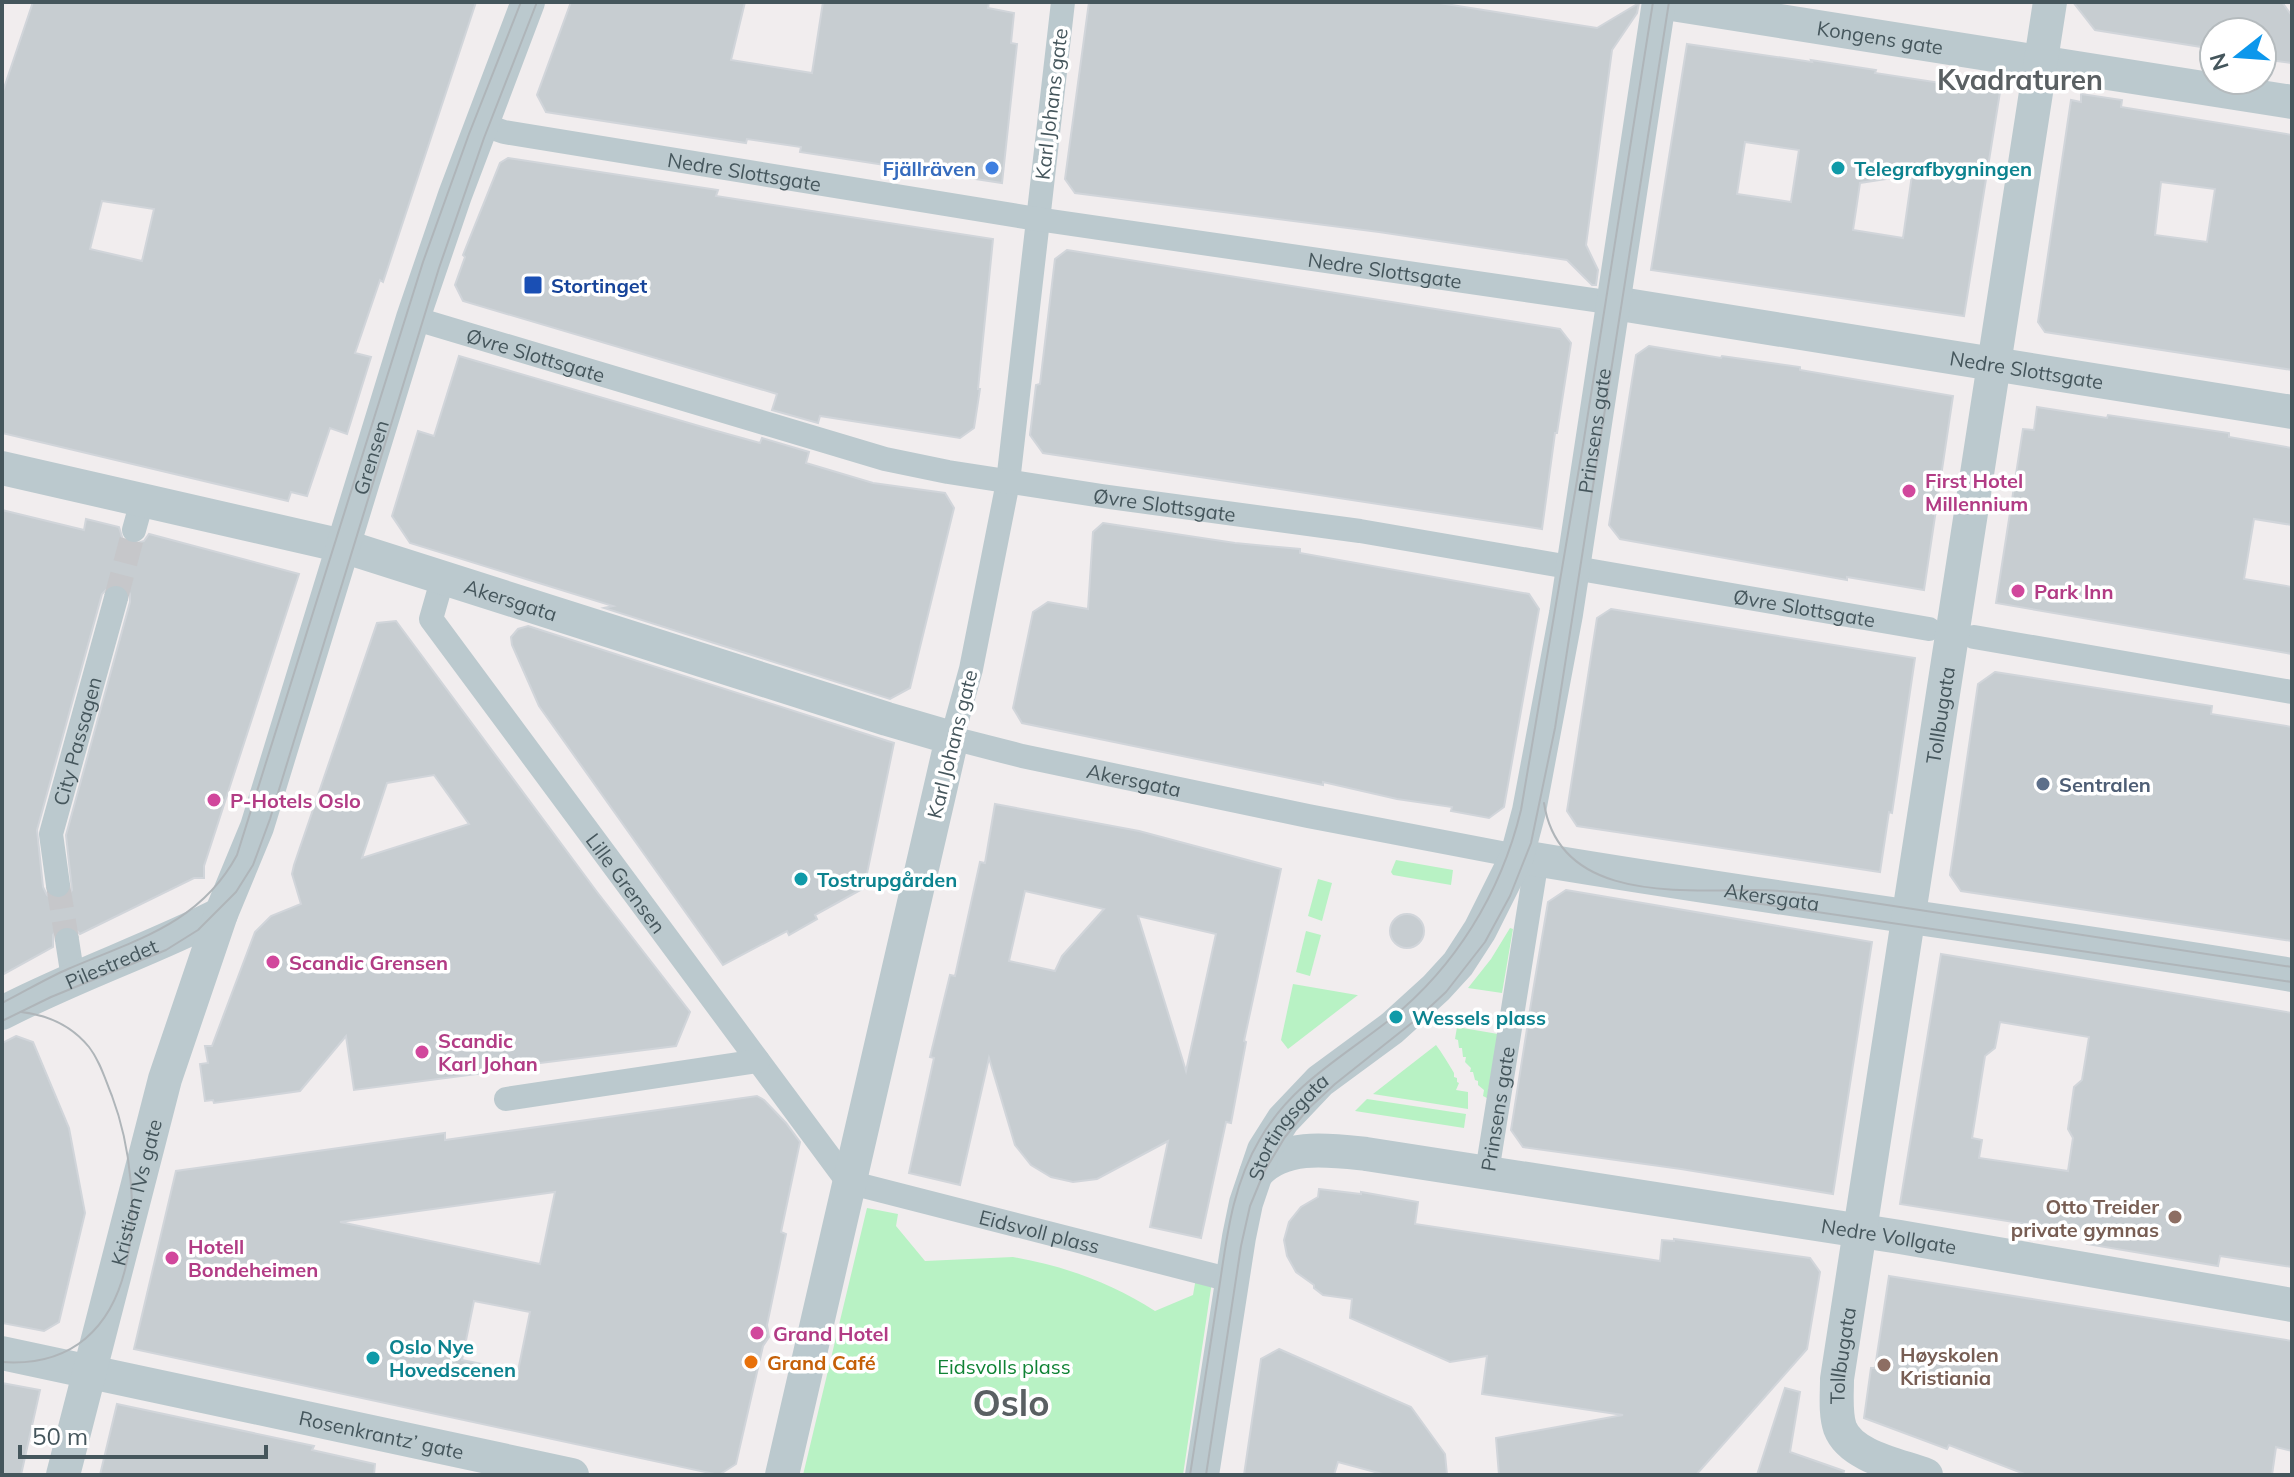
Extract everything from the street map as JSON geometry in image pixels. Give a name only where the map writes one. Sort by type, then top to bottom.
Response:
[{"type":"street","name":"Grensen","points":[[221,914],[257,827],[413,318],[481,124],[528,2]]},
{"type":"street","name":"Karl Johans gate","points":[[782,1475],[952,738],[971,669],[1008,482],[1063,2]]},
{"type":"street","name":"Kongens gate","points":[[1659,2],[2292,102]]},
{"type":"street","name":"Prinsens gate","points":[[1256,1174],[1276,1159],[1315,1150],[1366,1154],[1487,1172],[1527,858],[1529,811],[1573,567],[1659,2]]},
{"type":"street","name":"Tollbugata","points":[[1926,1475],[1866,1453],[1849,1443],[1841,1429],[1836,1408],[1837,1379],[2050,2]]},
{"type":"street","name":"Nedre Slottsgate","points":[[481,124],[504,132],[1037,219],[1614,303],[2292,412]]},
{"type":"street","name":"Øvre Slottsgate","points":[[413,318],[885,459],[1008,482],[1360,531],[1929,629]]},
{"type":"street","name":"Akersgata","points":[[2,468],[138,516],[343,546],[887,719],[1022,756],[1527,858],[1907,917],[2093,942],[2292,975]]},
{"type":"street","name":"Lille Grensen","points":[[443,577],[431,619],[848,1182]]},
{"type":"street","name":"City Passagen","points":[[58,885],[51,834],[116,598]]},
{"type":"street","points":[[1974,637],[2292,692]]},
{"type":"street","name":"Stortingsgata","points":[[1202,1475],[1231,1280],[1246,1203],[1271,1138],[1305,1094],[1420,1005],[1458,964],[1527,858]]},
{"type":"street","name":"Pilestredet","points":[[2,1013],[73,978],[154,946],[221,914]]},
{"type":"street","name":"Kristian IVs gate","points":[[63,1475],[165,1079],[221,914]]},
{"type":"street","points":[[67,940],[73,978]]},
{"type":"street","points":[[506,1099],[758,1061]]},
{"type":"street","name":"Nedre Vollgate","points":[[1487,1172],[1860,1231],[2292,1305]]},
{"type":"street","name":"Eidsvoll plass","points":[[848,1182],[1231,1280]]},
{"type":"street","name":"Rosenkrantz’ gate","points":[[2,1353],[572,1475]]},
{"type":"green space","points":[[1396,860],[1453,870],[1451,885],[1393,875],[1391,872]]},
{"type":"green space","points":[[1318,879],[1332,883],[1322,921],[1308,916]]},
{"type":"green space","points":[[1510,928],[1513,929],[1502,993],[1468,988],[1491,959]]},
{"type":"green space","points":[[1306,931],[1321,935],[1310,976],[1296,972]]},
{"type":"green space","points":[[1293,984],[1358,995],[1288,1049],[1281,1040]]},
{"type":"green space","points":[[1457,1027],[1498,1034],[1487,1098],[1483,1096],[1484,1090],[1470,1072],[1462,1048],[1455,1039]]},
{"type":"green space","points":[[1436,1045],[1457,1078],[1459,1083],[1456,1090],[1468,1092],[1468,1109],[1373,1094]]},
{"type":"green space","points":[[1367,1099],[1466,1114],[1464,1128],[1355,1111]]},
{"type":"green space","name":"Eidsvolls plass","points":[[867,1208],[898,1214],[896,1226],[925,1261],[1013,1257],[1032,1261],[1105,1284],[1155,1311],[1193,1295],[1197,1272],[1213,1275],[1183,1475],[803,1475]]},
{"type":"building","points":[[33,2],[476,2],[383,282],[380,280],[355,353],[371,357],[347,434],[330,428],[307,496],[291,492],[288,501],[2,433],[2,94]],"holes":[[[102,201],[154,209],[142,261],[90,249]]]},
{"type":"building","points":[[571,2],[745,2],[731,60],[812,73],[823,2],[989,2],[988,8],[1014,13],[1011,43],[1017,44],[1002,183],[800,152],[801,147],[747,139],[746,143],[546,112],[537,95]]},
{"type":"building","points":[[1089,2],[1433,2],[1597,28],[1639,3],[1637,13],[1612,50],[1586,245],[1598,270],[1596,285],[1592,285],[1567,260],[1075,193],[1065,179]]},
{"type":"building","points":[[2073,2],[2282,2],[2292,16],[2292,63],[2278,61],[2278,16],[2198,16],[2198,46],[2095,30]]},
{"type":"building","name":"Telegrafbygningen","points":[[1687,44],[1811,60],[2000,92],[1964,316],[1651,270]],"holes":[[[1745,142],[1799,150],[1791,202],[1737,194]],[[1912,175],[1903,238],[1853,230],[1860,183]]]},
{"type":"building","points":[[2081,94],[2122,100],[2121,107],[2292,135],[2292,370],[2045,332],[2038,322],[2071,100],[2081,102]],"holes":[[[2161,182],[2215,189],[2207,242],[2155,235]]]},
{"type":"building","points":[[508,158],[718,190],[716,196],[993,239],[974,428],[960,438],[820,416],[818,423],[772,410],[777,394],[463,301],[455,285],[465,257],[463,255],[500,163]]},
{"type":"building","points":[[1067,250],[1560,329],[1571,343],[1542,529],[1043,453],[1030,435],[1036,385],[1040,384],[1055,259]]},
{"type":"building","points":[[1649,346],[1800,367],[1800,370],[1953,396],[1924,590],[1847,577],[1847,580],[1620,539],[1609,525],[1636,355]]},
{"type":"building","points":[[459,356],[760,443],[762,438],[809,452],[806,463],[873,483],[945,493],[954,508],[910,688],[890,699],[604,608],[613,606],[410,543],[392,516],[418,431],[434,436]]},
{"type":"building","points":[[2037,407],[2229,433],[2229,437],[2292,448],[2292,525],[2254,519],[2244,579],[2292,587],[2292,654],[1996,603],[2023,429],[2034,430]]},
{"type":"building","points":[[2,510],[84,530],[86,519],[119,527],[123,540],[131,545],[144,541],[149,534],[299,574],[204,866],[204,878],[194,878],[80,934],[72,926],[58,928],[53,935],[53,947],[2,975]],"holes":[[[112,584],[126,587],[130,602],[66,835],[72,890],[67,897],[53,899],[43,887],[37,830],[102,594]]]},
{"type":"building","points":[[1103,523],[1235,543],[1300,549],[1300,553],[1529,594],[1539,609],[1504,807],[1489,818],[1451,811],[1452,807],[1397,799],[1323,782],[1323,785],[1022,723],[1013,708],[1033,612],[1048,602],[1088,609],[1093,532]]},
{"type":"building","points":[[1611,609],[1915,658],[1880,872],[1577,826],[1567,811],[1597,618]]},
{"type":"building","points":[[396,621],[690,1012],[676,1046],[354,1090],[346,1036],[300,1091],[214,1103],[213,1100],[205,1101],[200,1064],[208,1063],[205,1046],[212,1046],[255,932],[271,916],[301,904],[292,874],[294,865],[377,623]],"holes":[[[434,775],[469,824],[362,858],[387,783]]]},
{"type":"building","points":[[528,626],[894,743],[864,888],[815,915],[817,919],[789,935],[787,931],[723,965],[539,706],[512,645],[511,637],[518,629]]},
{"type":"building","points":[[1995,672],[2212,706],[2211,714],[2292,727],[2292,941],[1961,891],[1950,875],[1978,684]]},
{"type":"building","points":[[995,804],[1139,831],[1281,869],[1244,1041],[1231,1123],[1226,1122],[1201,1238],[1150,1227],[1168,1141],[1097,1179],[1073,1182],[1051,1177],[1031,1165],[1015,1145],[989,1058],[960,1185],[909,1173],[934,1058],[930,1057],[950,975],[955,976],[980,862],[985,863]],"holes":[[[1025,891],[1104,909],[1062,956],[1055,971],[1009,961]],[[1138,916],[1216,934],[1186,1071]]]},
{"type":"building","points":[[1566,890],[1872,942],[1833,1194],[1523,1147],[1511,1130],[1533,991],[1548,902]]},
{"type":"building","points":[[1407,914],[1419,919],[1424,931],[1419,943],[1407,948],[1395,943],[1390,931],[1395,919]]},
{"type":"building","points":[[1941,954],[2292,1013],[2292,1267],[2220,1256],[2218,1266],[2087,1244],[2089,1234],[1900,1204]],"holes":[[[2000,1022],[2089,1037],[2082,1080],[2074,1087],[2068,1129],[2073,1138],[2068,1171],[1979,1158],[1982,1140],[1972,1138],[1985,1056],[1995,1048]]]},
{"type":"building","points":[[16,1036],[33,1042],[69,1128],[85,1213],[59,1322],[44,1331],[2,1323],[2,1043]]},
{"type":"building","points":[[757,1096],[786,1123],[800,1142],[781,1232],[786,1234],[767,1325],[769,1337],[763,1346],[736,1464],[719,1475],[134,1349],[176,1171],[445,1133],[445,1140]],"holes":[[[555,1192],[540,1264],[340,1222]],[[474,1301],[530,1312],[518,1371],[462,1360]]]},
{"type":"building","points":[[1319,1189],[1361,1192],[1418,1202],[1415,1224],[1660,1261],[1662,1240],[1674,1239],[1810,1258],[1820,1272],[1807,1349],[1696,1475],[1499,1475],[1496,1438],[1623,1415],[1482,1394],[1487,1356],[1450,1362],[1350,1318],[1352,1299],[1323,1295],[1296,1272],[1287,1256],[1284,1240],[1289,1222],[1301,1207],[1318,1197]]},
{"type":"building","points":[[1889,1276],[2292,1341],[2292,1451],[2276,1447],[2272,1475],[2027,1475],[1949,1445],[1947,1449],[1864,1418]]},
{"type":"building","points":[[1279,1349],[1411,1407],[1445,1454],[1447,1475],[1386,1475],[1338,1462],[1334,1475],[1244,1475],[1261,1359]]},
{"type":"building","points":[[2,1383],[40,1390],[21,1475],[2,1475]]},
{"type":"building","points":[[1785,1388],[1800,1392],[1790,1452],[1844,1471],[1843,1475],[1757,1475]]},
{"type":"building","points":[[117,1404],[314,1446],[312,1450],[375,1464],[374,1475],[100,1475]]},
{"type":"tunnel","points":[[116,598],[134,530]]},
{"type":"tunnel","points":[[58,885],[67,940]]},
{"type":"tram line","points":[[2,1003],[59,973],[164,927],[185,914],[222,879],[237,855],[423,262],[521,2]]},
{"type":"tram line","points":[[2,1021],[51,997],[166,950],[198,930],[236,892],[253,865],[270,819],[439,268],[484,138],[537,2]]},
{"type":"tram line","points":[[1190,1475],[1227,1239],[1236,1198],[1250,1158],[1272,1120],[1286,1103],[1412,1000],[1454,953],[1488,899],[1512,841],[1521,810],[1584,439],[1653,2]]},
{"type":"tram line","points":[[1206,1475],[1241,1246],[1250,1206],[1264,1172],[1285,1137],[1308,1109],[1446,992],[1485,942],[1510,896],[1531,843],[1555,728],[1669,2]]},
{"type":"tram line","points":[[1544,803],[1554,835],[1573,858],[1597,874],[1626,884],[1659,889],[1769,890],[1815,894],[2292,967]]},
{"type":"tram line","points":[[1728,899],[2292,982]]},
{"type":"tram line","points":[[2,1362],[50,1357],[86,1338],[110,1308],[125,1269],[132,1225],[131,1179],[124,1135],[96,1058],[82,1039],[67,1027],[21,1012]]},
{"type":"place","name":"Fjällräven","points":[[992,168]]},
{"type":"place","name":"Telegrafbygningen","points":[[1838,168]]},
{"type":"place","name":"Stortinget","points":[[533,285]]},
{"type":"place","name":"First Hotel Millennium","points":[[1909,491]]},
{"type":"place","name":"Park Inn","points":[[2018,591]]},
{"type":"place","name":"Sentralen","points":[[2043,784]]},
{"type":"place","name":"P-Hotels Oslo","points":[[214,800]]},
{"type":"place","name":"Tostrupgården","points":[[801,879]]},
{"type":"place","name":"Scandic Grensen","points":[[273,962]]},
{"type":"place","name":"Wessels plass","points":[[1396,1017]]},
{"type":"place","name":"Scandic Karl Johan","points":[[422,1052]]},
{"type":"place","name":"Otto Treider private gymnas","points":[[2175,1217]]},
{"type":"place","name":"Hotell Bondeheimen","points":[[172,1258]]},
{"type":"place","name":"Grand Hotel","points":[[757,1333]]},
{"type":"place","name":"Oslo Nye Hovedscenen","points":[[373,1358]]},
{"type":"place","name":"Grand Café","points":[[751,1362]]},
{"type":"place","name":"Høyskolen Kristiania","points":[[1884,1365]]},
{"type":"district","name":"Kvadraturen","points":[[2020,79]]},
{"type":"district","name":"Oslo","points":[[1011,1402]]}]
